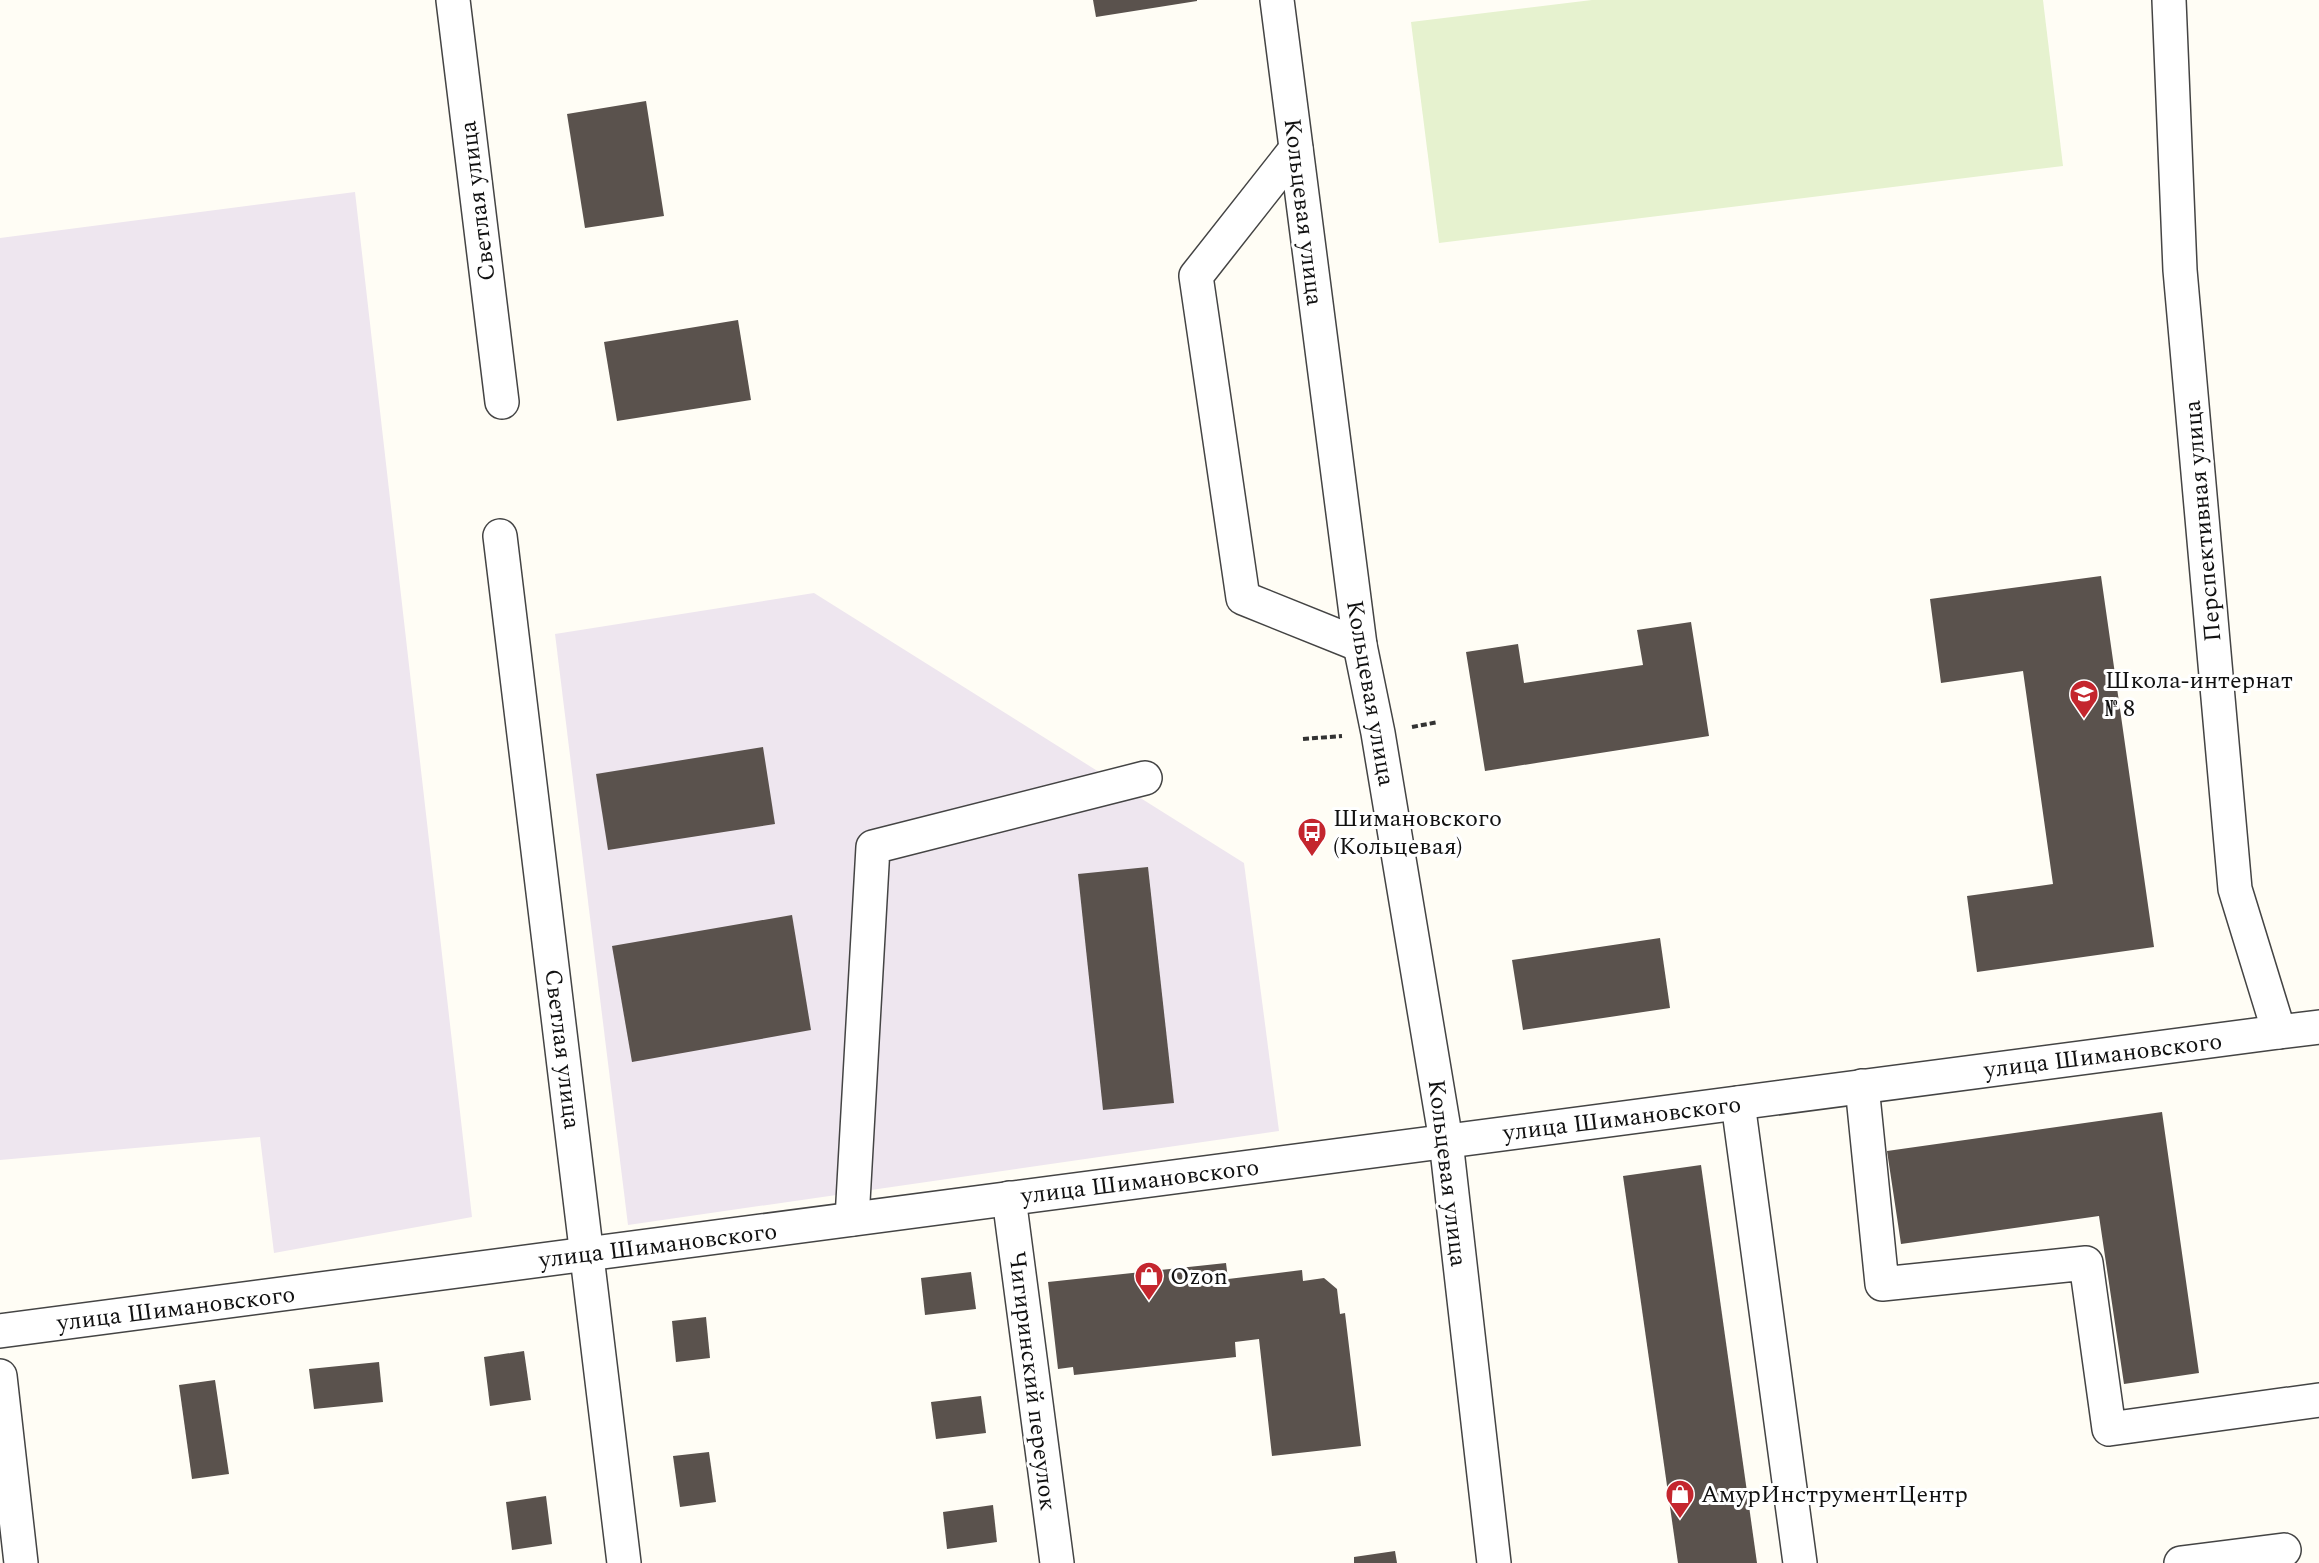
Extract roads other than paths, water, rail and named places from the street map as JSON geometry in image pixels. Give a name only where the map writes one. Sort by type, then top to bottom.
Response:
[{"type":"street","name":"Светлая улица","points":[[453,0],[502,402]]},
{"type":"street","name":"Кольцевая улица","points":[[1277,0],[1360,645],[1378,733],[1446,1141],[1494,1563]]},
{"type":"street","name":"Перспективная улица","points":[[2169,0],[2180,270],[2235,889],[2280,1032]]},
{"type":"street","points":[[1296,149],[1196,276],[1243,598],[1360,645]]},
{"type":"street","name":"Светлая улица","points":[[500,536],[589,1254],[624,1563]]},
{"type":"street","points":[[852,1219],[873,847],[1145,778]]},
{"type":"street","points":[[2280,1032],[2319,1027]]},
{"type":"street","name":"улица Шимановского","points":[[0,1331],[2280,1032]]},
{"type":"street","points":[[1862,1086],[1882,1284],[2086,1263],[2109,1429],[2319,1400]]},
{"type":"street","points":[[1738,1103],[1800,1563]]},
{"type":"street","name":"Чигиринский переулок","points":[[1009,1198],[1057,1563]]},
{"type":"street","points":[[0,1376],[21,1563]]},
{"type":"street","points":[[2181,1563],[2284,1550]]},
{"type":"place","name":"Школа-интернат № 8","points":[[2084,720]]},
{"type":"place","name":"Шимановского (Кольцевая)","points":[[1312,858]]},
{"type":"place","name":"Ozon","points":[[1149,1302]]},
{"type":"place","name":"АмурИнструментЦентр","points":[[1680,1520]]}]
